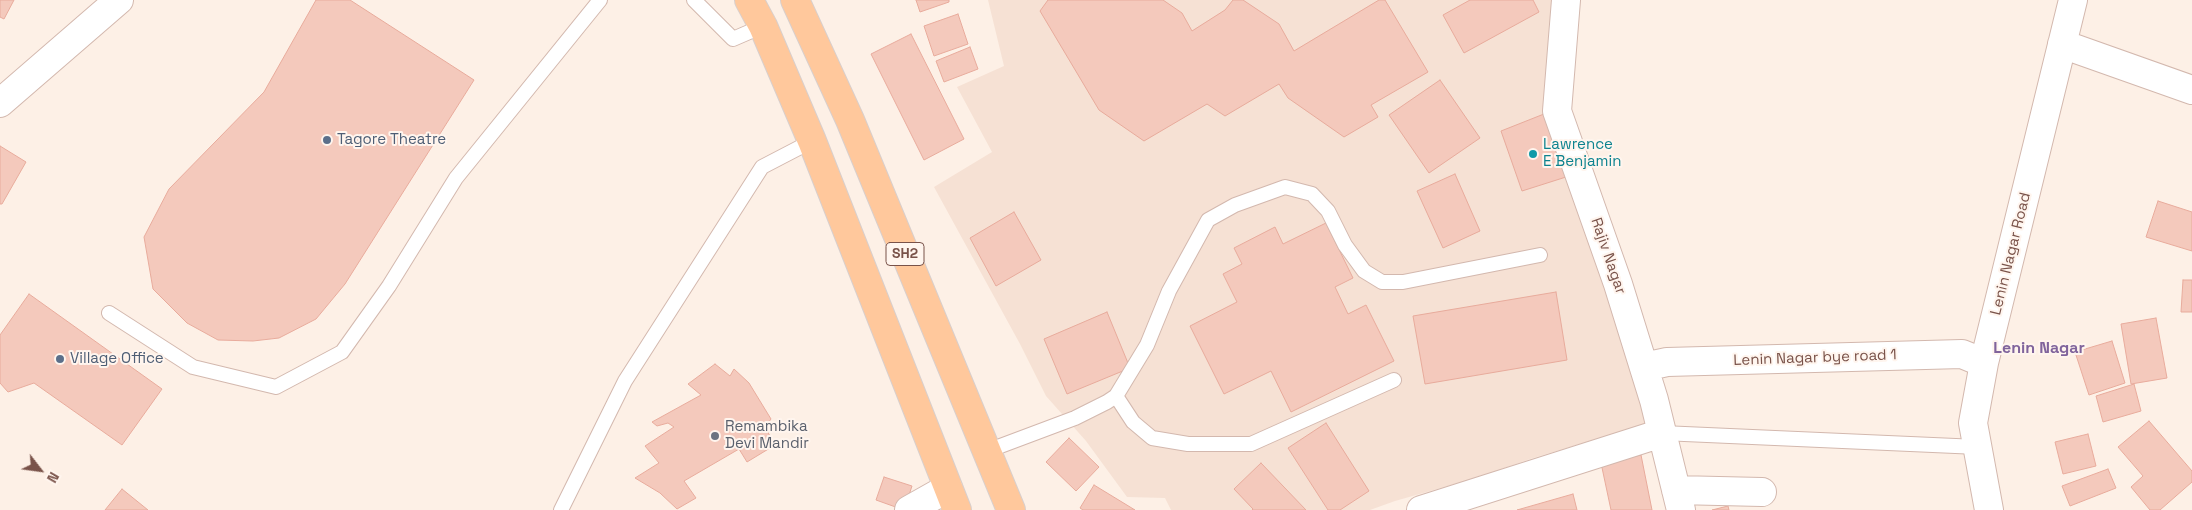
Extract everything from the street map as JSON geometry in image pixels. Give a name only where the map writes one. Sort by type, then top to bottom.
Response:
[{"type":"main road","points":[[748,0],[763,26],[812,141],[952,499]]},
{"type":"main road","name":"SH2","points":[[795,0],[850,120],[1011,510]]},
{"type":"street","points":[[0,102],[119,0]]},
{"type":"street","name":"Rajiv Nagar","points":[[1566,0],[1557,111],[1618,284],[1644,367],[1654,400],[1678,500]]},
{"type":"street","name":"Lenin Nagar Road","points":[[1989,510],[1973,423],[1984,363],[2073,0]]},
{"type":"street","points":[[2062,44],[2192,90]]},
{"type":"street","name":"Lenin Nagar bye road 1","points":[[1644,367],[1667,362],[1962,354],[1984,363]]},
{"type":"street","points":[[1421,510],[1662,433]]},
{"type":"street","points":[[1678,500],[1762,492]]},
{"type":"street","points":[[909,510],[952,499]]},
{"type":"lane","points":[[109,313],[193,367],[276,387],[342,352],[389,286],[456,178],[600,0]]},
{"type":"lane","points":[[694,0],[733,39],[763,26]]},
{"type":"lane","points":[[561,510],[625,382],[762,166],[812,141]]},
{"type":"lane","points":[[987,451],[1075,418],[1116,396],[1147,345],[1169,291],[1208,220],[1235,205],[1285,187],[1312,194],[1328,211],[1346,245],[1364,271],[1382,282],[1403,282],[1540,255]]},
{"type":"lane","points":[[1116,396],[1132,422],[1152,438],[1188,444],[1251,444],[1394,380]]},
{"type":"lane","points":[[1662,433],[1978,447]]},
{"type":"shaded area","points":[[988,0],[1558,0],[1552,33],[1646,424],[1370,510],[1171,510],[1165,498],[1127,497],[1086,441],[1046,396],[1020,344],[934,187],[992,152],[957,87],[1004,66]]},
{"type":"building","points":[[0,0],[14,0],[4,19],[0,17]]},
{"type":"building","name":"Tagore Theatre","points":[[316,0],[350,0],[474,80],[345,284],[316,319],[279,338],[253,341],[218,340],[187,323],[153,289],[144,237],[169,189],[264,92]]},
{"type":"building","points":[[916,0],[949,0],[949,2],[920,12]]},
{"type":"building","points":[[1048,0],[1163,0],[1182,13],[1192,31],[1225,10],[1233,0],[1243,0],[1279,24],[1294,51],[1379,0],[1385,0],[1428,72],[1371,105],[1378,117],[1344,137],[1288,98],[1279,84],[1225,116],[1207,104],[1144,141],[1099,110],[1040,11]]},
{"type":"building","points":[[1470,0],[1533,0],[1539,12],[1464,53],[1443,15]]},
{"type":"building","points":[[958,14],[968,44],[934,56],[924,26]]},
{"type":"building","points":[[911,34],[964,139],[924,160],[871,54]]},
{"type":"building","points":[[970,47],[978,69],[944,82],[936,61]]},
{"type":"building","points":[[1440,80],[1480,138],[1429,173],[1389,115]]},
{"type":"building","name":"Lawrence E Benjamin","points":[[1544,114],[1566,177],[1522,191],[1501,131]]},
{"type":"building","points":[[0,146],[26,162],[2,204],[0,204]]},
{"type":"building","points":[[1455,174],[1480,231],[1443,248],[1417,191]]},
{"type":"building","points":[[2158,201],[2192,212],[2192,251],[2146,237]]},
{"type":"building","points":[[1014,212],[1041,260],[996,286],[970,238]]},
{"type":"building","points":[[1326,223],[1353,278],[1335,287],[1348,314],[1366,305],[1394,361],[1291,412],[1271,371],[1224,394],[1190,326],[1237,302],[1223,274],[1242,264],[1234,248],[1275,227],[1283,244]]},
{"type":"building","points":[[2183,280],[2192,280],[2192,312],[2181,312]]},
{"type":"building","points":[[1556,292],[1567,360],[1425,384],[1413,316]]},
{"type":"building","name":"Village Office","points":[[29,294],[162,389],[122,445],[34,383],[8,392],[0,383],[0,335]]},
{"type":"building","points":[[1107,312],[1130,368],[1067,394],[1044,339]]},
{"type":"building","points":[[2156,318],[2167,378],[2131,384],[2121,324]]},
{"type":"building","points":[[2112,341],[2125,383],[2089,395],[2075,352]]},
{"type":"building","name":"Remambika Devi Mandir","points":[[715,364],[730,376],[734,369],[749,383],[771,419],[765,427],[775,445],[747,462],[739,449],[684,481],[696,498],[677,509],[660,493],[635,478],[659,463],[645,446],[674,427],[668,423],[657,426],[652,422],[701,395],[688,384]]},
{"type":"building","points":[[2134,384],[2141,411],[2103,422],[2096,396]]},
{"type":"building","points":[[2149,421],[2192,471],[2192,482],[2160,510],[2150,510],[2131,487],[2143,476],[2118,447]]},
{"type":"building","points":[[1326,423],[1369,491],[1340,510],[1328,510],[1288,448]]},
{"type":"building","points":[[2088,434],[2096,466],[2063,474],[2055,442]]},
{"type":"building","points":[[1069,438],[1099,467],[1076,491],[1046,462]]},
{"type":"building","points":[[1641,455],[1652,510],[1611,510],[1601,463]]},
{"type":"building","points":[[1261,463],[1306,510],[1252,510],[1234,489]]},
{"type":"building","points":[[2108,469],[2116,488],[2070,506],[2062,486]]},
{"type":"building","points":[[884,477],[912,486],[904,510],[876,500]]},
{"type":"building","points":[[1094,485],[1135,510],[1083,510],[1080,508]]},
{"type":"building","points":[[122,489],[148,510],[105,510]]},
{"type":"building","points":[[1573,494],[1577,510],[1517,510]]},
{"type":"building","points":[[1728,506],[1729,510],[1712,510]]},
{"type":"place","name":"Tagore Theatre","points":[[327,140]]},
{"type":"place","name":"Lawrence E Benjamin","points":[[1533,154]]},
{"type":"place","name":"Village Office","points":[[60,359]]},
{"type":"place","name":"Remambika Devi Mandir","points":[[715,436]]},
{"type":"district","name":"Lenin Nagar","points":[[2039,349]]}]
